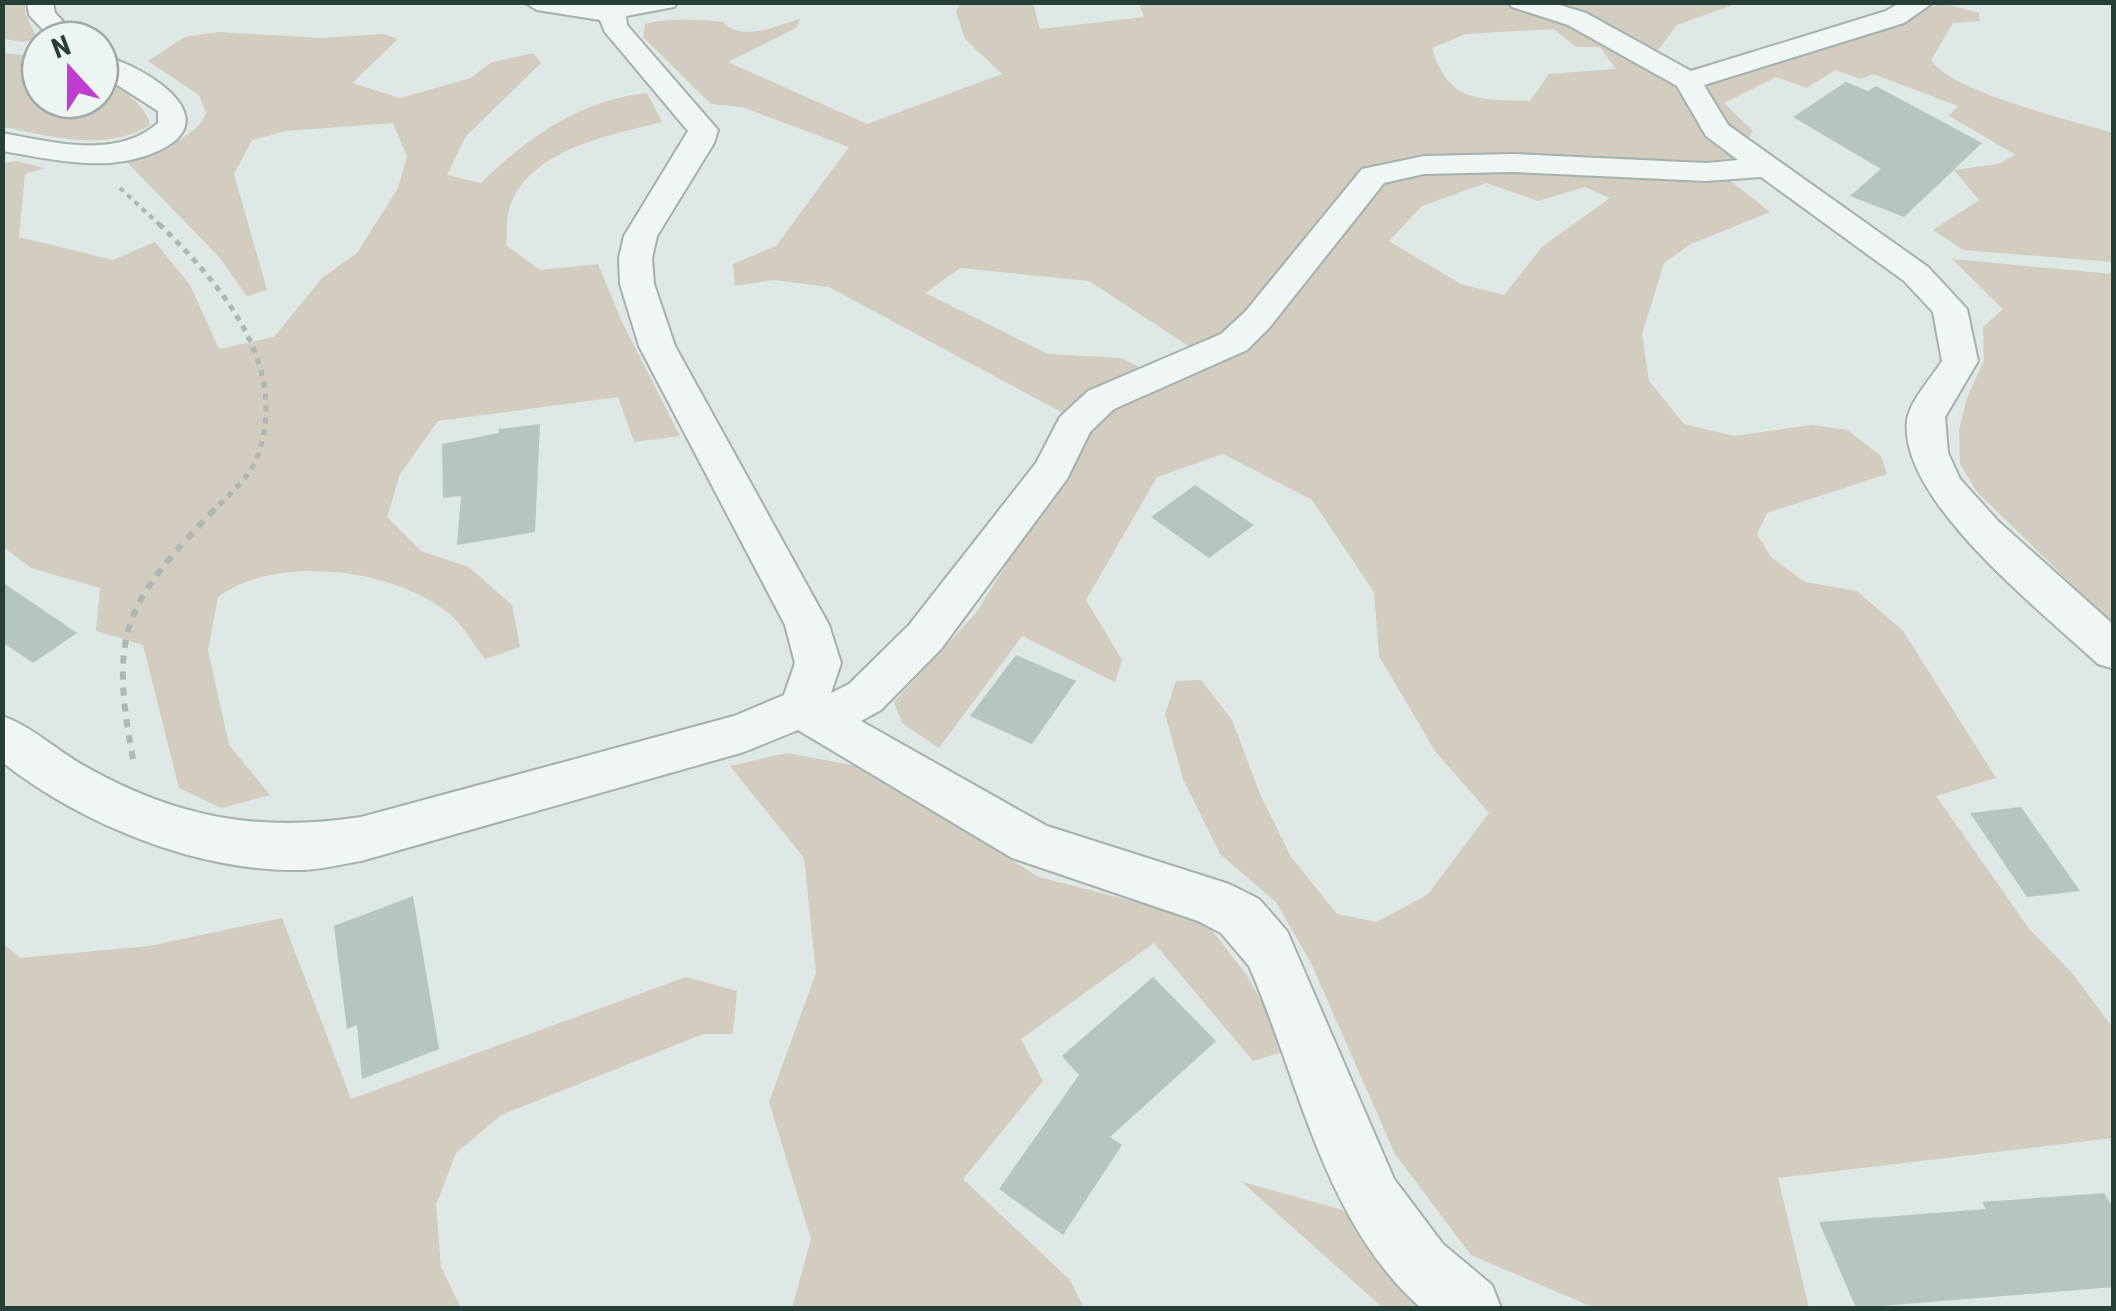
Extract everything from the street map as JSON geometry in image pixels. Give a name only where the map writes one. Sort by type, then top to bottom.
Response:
[{"type":"street","points":[[538,2],[575,12],[613,12],[665,2]]},
{"type":"street","points":[[1521,2],[1578,19],[1688,82],[1716,130],[1916,274],[1950,309],[1960,361],[1926,417],[1928,452],[1944,486],[1984,532],[2114,652]]},
{"type":"street","points":[[1688,82],[1895,17],[1921,2]]},
{"type":"street","points":[[613,12],[614,26],[703,130],[699,143],[637,242],[636,270],[642,304],[657,346],[807,625],[818,663],[811,714]]},
{"type":"street","points":[[2,142],[66,152],[104,153],[153,143],[173,125],[174,117],[158,96],[120,74]]},
{"type":"street","points":[[2,735],[28,758],[111,802],[165,823],[244,844],[300,848],[361,840],[865,697],[925,638],[1053,469],[1074,426],[1101,400],[1234,342],[1257,320],[1374,176],[1390,170],[1442,164],[1513,163],[1706,172],[1766,167]]},
{"type":"street","points":[[811,714],[1030,842],[1211,901],[1240,916],[1268,949],[1290,995],[1333,1112],[1372,1201],[1422,1266],[1469,1308]]},
{"type":"path","points":[[104,153],[100,168],[180,240],[246,330],[262,361],[266,421],[257,458],[145,592],[126,628],[118,670],[133,761],[165,823]]},
{"type":"shaded area","points":[[3,3],[25,3],[28,20],[20,20],[20,41],[3,39]]},
{"type":"shaded area","points":[[960,3],[1033,3],[1040,29],[1144,17],[1140,5],[1738,3],[1677,25],[1659,49],[1636,57],[1682,87],[1865,34],[1942,3],[1979,13],[1980,21],[1953,23],[1931,60],[1943,72],[1987,94],[2113,133],[2113,262],[1963,250],[1933,230],[1979,200],[1954,170],[1998,164],[2016,155],[1949,116],[1958,106],[1873,74],[1861,79],[1835,70],[1807,88],[1776,77],[1724,103],[1753,131],[1735,158],[1705,161],[1770,212],[1691,244],[1664,263],[1642,334],[1649,381],[1684,424],[1734,436],[1812,425],[1847,430],[1881,456],[1887,474],[1767,513],[1757,534],[1771,557],[1805,582],[1857,591],[1903,631],[1996,778],[1936,796],[2030,930],[2072,973],[2113,1028],[2113,1138],[1778,1178],[1809,1308],[1595,1308],[1471,1255],[1395,1154],[1311,963],[1276,902],[1220,854],[1183,779],[1165,714],[1176,681],[1201,680],[1232,720],[1260,794],[1291,857],[1337,914],[1377,922],[1428,894],[1489,813],[1435,751],[1379,656],[1374,592],[1312,500],[1223,454],[1157,477],[1086,600],[1122,660],[1115,682],[1022,636],[939,748],[902,723],[894,702],[976,613],[1091,428],[829,287],[774,280],[735,286],[733,264],[776,246],[849,147],[742,107],[711,104],[643,37],[645,24],[703,20],[723,22],[750,32],[800,19],[796,28],[728,62],[867,124],[1002,74],[965,39],[956,11]],"holes":[[[1554,29],[1576,47],[1600,47],[1616,69],[1549,74],[1530,101],[1496,100],[1457,89],[1447,80],[1432,48],[1466,34]],[[1486,183],[1538,201],[1585,187],[1610,198],[1543,246],[1504,295],[1461,284],[1389,241],[1422,206]],[[960,268],[1089,281],[1213,362],[1170,383],[1121,358],[1048,354],[925,293]]]},
{"type":"shaded area","points":[[219,32],[321,38],[384,34],[398,39],[352,83],[400,98],[471,78],[490,63],[533,53],[541,63],[466,136],[447,175],[481,183],[556,123],[599,104],[647,93],[662,122],[597,139],[553,158],[535,171],[510,206],[506,245],[540,270],[598,264],[623,324],[680,436],[634,442],[618,397],[438,421],[400,474],[387,517],[421,551],[469,567],[512,605],[520,647],[485,659],[446,611],[423,596],[365,576],[301,571],[270,575],[242,583],[218,597],[208,650],[229,745],[270,795],[222,808],[179,788],[143,645],[96,631],[100,588],[31,568],[3,547],[3,163],[16,161],[44,168],[25,174],[19,237],[113,260],[155,242],[190,285],[219,349],[274,337],[322,278],[357,253],[398,188],[407,156],[393,123],[286,131],[252,140],[234,174],[267,290],[247,296],[219,257],[127,162],[183,138],[206,113],[199,95],[148,61],[185,37]]},
{"type":"shaded area","points":[[3,53],[20,55],[20,120],[120,120],[120,90],[143,110],[150,125],[133,133],[97,140],[59,138],[3,127]]},
{"type":"shaded area","points":[[1952,259],[2113,274],[2113,624],[1977,492],[1960,464],[1959,430],[1967,398],[1984,360],[1983,327],[2003,309]]},
{"type":"shaded area","points":[[786,753],[858,766],[1039,877],[1203,919],[1246,974],[1289,1050],[1253,1061],[1154,943],[1021,1039],[1043,1081],[963,1179],[1070,1280],[1084,1308],[792,1308],[811,1239],[769,1102],[816,973],[804,858],[730,766]]},
{"type":"shaded area","points":[[282,918],[351,1099],[686,977],[737,991],[733,1034],[703,1034],[501,1115],[456,1153],[436,1205],[441,1267],[461,1308],[3,1308],[3,943],[20,958],[149,946]]},
{"type":"shaded area","points":[[1242,1182],[1343,1210],[1437,1308],[1383,1308]]},
{"type":"building","points":[[1846,82],[1868,91],[1876,86],[1982,143],[1904,217],[1850,196],[1881,169],[1793,117]]},
{"type":"building","points":[[540,424],[535,532],[457,545],[461,496],[443,498],[442,444],[499,433],[499,429]]},
{"type":"building","points":[[1195,485],[1254,525],[1209,558],[1151,517]]},
{"type":"building","points":[[2,582],[77,633],[33,663],[2,642]]},
{"type":"building","points":[[1016,655],[1076,681],[1032,744],[970,716]]},
{"type":"building","points":[[2021,807],[2080,891],[2027,897],[1970,813]]},
{"type":"building","points":[[413,896],[439,1049],[362,1079],[357,1025],[347,1029],[334,926]]},
{"type":"building","points":[[1153,977],[1216,1041],[1110,1137],[1122,1145],[1063,1235],[999,1189],[1079,1075],[1062,1056]]},
{"type":"building","points":[[2104,1193],[2114,1209],[2114,1287],[1856,1308],[1819,1222],[1986,1209],[1982,1202]]}]
